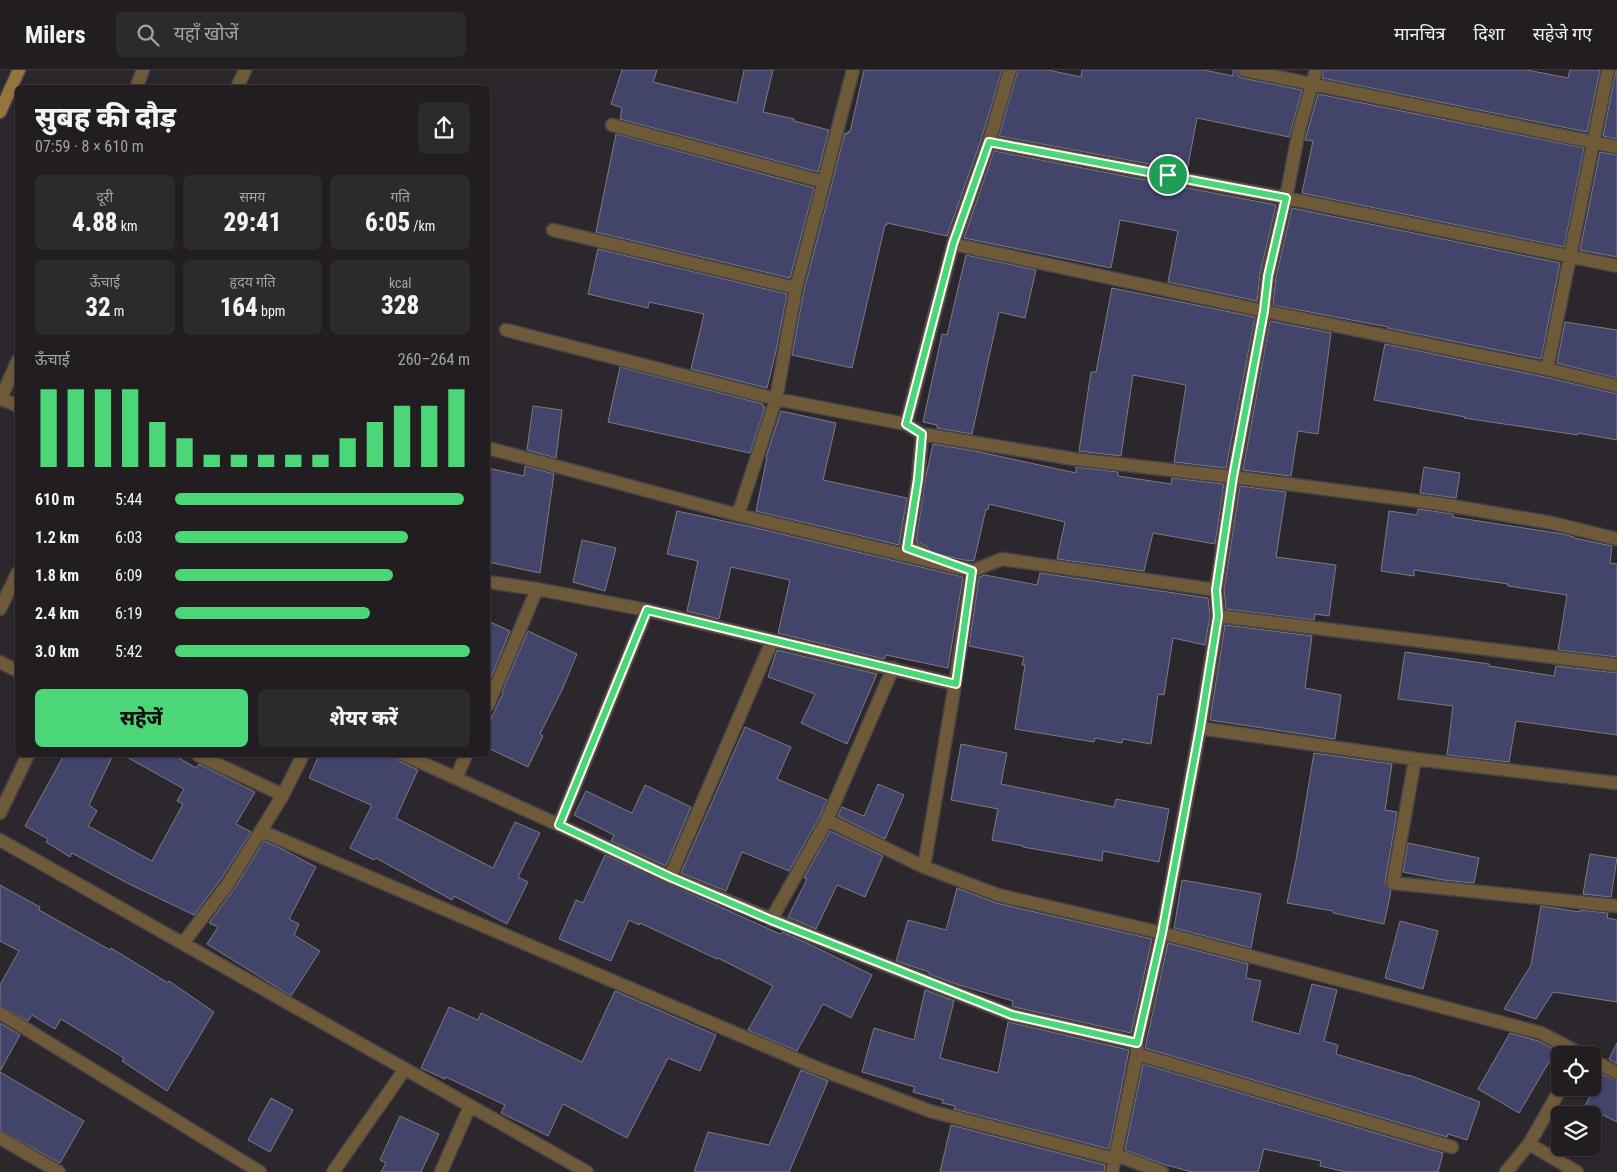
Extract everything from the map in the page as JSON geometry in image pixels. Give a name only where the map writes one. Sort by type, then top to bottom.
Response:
[{"type":"street","points":[[0,112],[19,70]]},
{"type":"street","points":[[137,85],[143,70]]},
{"type":"street","points":[[238,85],[245,70]]},
{"type":"street","points":[[738,515],[776,399],[796,288],[853,70]]},
{"type":"street","points":[[906,424],[953,244],[989,142],[1010,70]]},
{"type":"street","points":[[1244,70],[1617,147]]},
{"type":"street","points":[[1112,1172],[1162,933],[1200,728],[1218,616],[1216,590],[1233,477],[1264,311],[1268,276],[1299,130],[1314,83],[1316,70]]},
{"type":"street","points":[[1547,369],[1608,70]]},
{"type":"street","points":[[612,124],[824,182]]},
{"type":"street","points":[[989,142],[1286,198],[1617,266]]},
{"type":"street","points":[[553,230],[796,288]]},
{"type":"street","points":[[953,244],[1264,311],[1547,369],[1617,386]]},
{"type":"street","points":[[506,330],[776,399],[906,424],[922,434],[1074,459],[1233,477],[1440,504],[1552,523],[1617,539]]},
{"type":"street","points":[[15,366],[0,399],[15,405]]},
{"type":"street","points":[[922,434],[918,479],[907,548],[972,571]]},
{"type":"street","points":[[490,449],[738,515],[972,571],[1002,560],[1216,590]]},
{"type":"street","points":[[924,867],[956,684],[972,571]]},
{"type":"street","points":[[0,609],[15,578]]},
{"type":"street","points":[[490,582],[537,589],[647,610],[956,684]]},
{"type":"street","points":[[490,700],[537,589]]},
{"type":"street","points":[[559,825],[647,610]]},
{"type":"street","points":[[1218,616],[1617,664]]},
{"type":"street","points":[[670,877],[772,640]]},
{"type":"street","points":[[0,662],[15,670]]},
{"type":"street","points":[[771,920],[827,820],[893,668]]},
{"type":"street","points":[[1200,728],[1415,759],[1617,783]]},
{"type":"street","points":[[0,813],[27,757]]},
{"type":"street","points":[[202,757],[283,794]]},
{"type":"street","points":[[183,943],[228,884],[283,794],[301,757]]},
{"type":"street","points":[[409,757],[670,877],[771,920],[1012,1015],[1137,1048],[1452,1146]]},
{"type":"street","points":[[456,778],[465,757]]},
{"type":"street","points":[[1415,759],[1393,883],[1617,906]]},
{"type":"street","points":[[827,820],[924,867],[998,895],[1162,933],[1541,1033],[1566,1046]]},
{"type":"street","points":[[261,831],[825,1072],[930,1111],[1116,1157],[1162,1172]]},
{"type":"street","points":[[0,840],[587,1172]]},
{"type":"street","points":[[0,1013],[260,1172]]},
{"type":"street","points":[[1601,1065],[1617,1073]]},
{"type":"street","points":[[333,1172],[405,1069]]},
{"type":"street","points":[[1506,1172],[1529,1144],[1556,1096]]},
{"type":"street","points":[[441,1172],[470,1106]]},
{"type":"street","points":[[0,1138],[60,1172]]},
{"type":"street","points":[[1529,1144],[1577,1172]]},
{"type":"building","points":[[622,70],[657,70],[653,82],[737,103],[744,70],[773,70],[763,112],[829,130],[818,172],[620,119],[622,108],[611,104]]},
{"type":"building","points":[[864,70],[1002,70],[981,140],[947,236],[887,223],[885,225],[852,368],[792,355],[804,290],[845,133],[848,134],[848,131],[850,132]]},
{"type":"building","points":[[1018,70],[1048,70],[1081,77],[1082,70],[1204,70],[1233,76],[1233,70],[1236,70],[1238,76],[1242,78],[1302,90],[1289,137],[1197,118],[1187,171],[999,136]]},
{"type":"building","points":[[1324,70],[1527,70],[1568,78],[1570,70],[1600,70],[1587,132],[1322,78]]},
{"type":"building","points":[[1617,70],[1617,139],[1603,136]]},
{"type":"building","points":[[1318,94],[1584,148],[1564,247],[1302,193],[1313,141],[1305,140]]},
{"type":"building","points":[[616,134],[814,188],[790,278],[596,232]]},
{"type":"building","points":[[994,151],[1276,205],[1260,274],[1257,301],[1168,282],[1178,231],[1120,220],[1111,268],[964,238]]},
{"type":"building","points":[[1600,152],[1617,155],[1617,257],[1580,250]]},
{"type":"building","points":[[1292,208],[1560,263],[1541,359],[1273,305],[1276,277]]},
{"type":"building","points":[[598,249],[787,294],[767,388],[691,369],[704,314],[649,302],[648,308],[588,294]]},
{"type":"building","points":[[966,255],[1036,270],[1025,318],[999,312],[972,434],[937,428],[937,425],[923,422],[942,334],[947,335]]},
{"type":"building","points":[[1112,288],[1255,317],[1226,468],[1174,462],[1186,385],[1133,375],[1121,456],[1079,451],[1091,372],[1096,372]]},
{"type":"building","points":[[1270,321],[1331,333],[1318,434],[1298,431],[1291,476],[1243,470]]},
{"type":"building","points":[[1565,322],[1617,330],[1617,378],[1557,363]]},
{"type":"building","points":[[1385,344],[1617,394],[1617,440],[1464,418],[1374,400]]},
{"type":"building","points":[[620,367],[763,404],[763,407],[765,407],[750,453],[608,422]]},
{"type":"building","points":[[533,406],[562,410],[556,458],[527,450]]},
{"type":"building","points":[[781,411],[836,423],[823,480],[907,498],[899,545],[756,511],[766,457]]},
{"type":"building","points":[[933,444],[1076,473],[1076,467],[1118,472],[1118,476],[1171,484],[1172,478],[1224,484],[1215,544],[1153,533],[1144,571],[1057,559],[1065,522],[989,504],[988,510],[986,509],[974,561],[929,552],[927,546],[916,542]]},
{"type":"building","points":[[525,466],[554,474],[540,573],[490,562],[490,468],[524,476]]},
{"type":"building","points":[[1424,467],[1460,473],[1456,498],[1420,493]]},
{"type":"building","points":[[1240,486],[1286,492],[1276,557],[1336,565],[1329,616],[1315,614],[1314,620],[1226,609],[1224,590]]},
{"type":"building","points":[[1418,509],[1453,514],[1453,517],[1563,534],[1612,546],[1610,563],[1617,564],[1617,657],[1558,650],[1567,595],[1414,570],[1414,576],[1381,571],[1389,511],[1417,515]]},
{"type":"building","points":[[677,511],[963,577],[948,668],[886,655],[884,659],[778,633],[790,580],[731,567],[719,619],[687,611],[698,561],[667,554]]},
{"type":"building","points":[[582,540],[616,548],[605,591],[573,582]]},
{"type":"building","points":[[1040,573],[1208,598],[1210,616],[1205,645],[1173,638],[1164,695],[1158,694],[1151,744],[1123,739],[1122,743],[1095,738],[1094,742],[1015,729],[1025,665],[1022,665],[1024,657],[969,646],[979,577],[985,575],[1037,585]]},
{"type":"building","points":[[490,622],[510,631],[490,680]]},
{"type":"building","points":[[1225,625],[1312,636],[1305,688],[1341,695],[1335,739],[1210,720]]},
{"type":"building","points":[[528,631],[577,654],[540,734],[543,736],[528,767],[490,749],[490,721]]},
{"type":"building","points":[[777,650],[877,674],[847,744],[801,723],[815,694],[768,677]]},
{"type":"building","points":[[1405,652],[1489,664],[1489,666],[1554,676],[1556,666],[1617,673],[1617,735],[1516,721],[1509,762],[1447,755],[1453,706],[1398,699]]},
{"type":"building","points":[[745,727],[791,747],[777,779],[827,800],[789,871],[742,852],[726,891],[681,873]]},
{"type":"building","points":[[961,744],[1007,753],[1001,784],[1114,807],[1116,799],[1169,809],[1159,862],[1103,851],[1102,861],[992,840],[998,809],[951,800]]},
{"type":"building","points":[[1314,753],[1392,764],[1385,810],[1397,812],[1385,882],[1391,891],[1384,924],[1333,913],[1333,911],[1287,903]]},
{"type":"building","points":[[63,757],[112,757],[89,805],[97,811],[88,826],[152,861],[183,804],[177,801],[184,789],[127,757],[177,757],[196,768],[199,764],[255,792],[236,824],[251,832],[221,879],[194,915],[127,883],[72,853],[70,857],[46,842],[48,839],[25,826]]},
{"type":"building","points":[[318,757],[398,757],[401,762],[418,770],[396,818],[493,868],[515,822],[540,833],[518,877],[528,882],[507,924],[454,896],[452,900],[376,858],[374,860],[350,848],[371,805],[309,778]]},
{"type":"building","points":[[878,784],[904,795],[885,839],[838,816],[842,807],[864,816]]},
{"type":"building","points":[[645,785],[691,807],[666,866],[611,841],[614,835],[574,815],[586,791],[632,813]]},
{"type":"building","points":[[830,831],[883,856],[865,897],[837,885],[816,929],[788,917],[807,879],[804,878]]},
{"type":"building","points":[[264,841],[316,867],[289,919],[299,924],[294,935],[320,951],[291,996],[207,944],[218,927],[209,923],[235,888]]},
{"type":"building","points":[[1408,843],[1479,858],[1474,883],[1443,880],[1403,872]]},
{"type":"building","points":[[1590,854],[1617,858],[1611,897],[1583,894]]},
{"type":"building","points":[[605,855],[780,934],[782,932],[809,944],[872,975],[851,1018],[823,1004],[797,1051],[748,1030],[773,986],[718,958],[640,923],[639,925],[629,920],[611,961],[559,939],[576,900],[583,903]]},
{"type":"building","points":[[1182,880],[1261,894],[1251,948],[1174,928]]},
{"type":"building","points":[[0,885],[40,907],[39,910],[110,950],[111,948],[168,983],[169,981],[214,1012],[167,1091],[122,1061],[124,1058],[61,1019],[55,1029],[32,1015],[28,1021],[0,1005],[0,985],[19,951],[0,941]]},
{"type":"building","points":[[957,888],[996,903],[1152,939],[1131,1033],[1014,1007],[1012,1006],[1013,1001],[959,985],[896,961],[908,920],[946,930]]},
{"type":"building","points":[[1541,906],[1580,912],[1580,910],[1608,913],[1607,918],[1617,920],[1617,1002],[1553,992],[1536,1019],[1504,1009],[1531,965]]},
{"type":"building","points":[[1400,921],[1438,931],[1423,989],[1385,978]]},
{"type":"building","points":[[1168,943],[1248,964],[1246,978],[1261,981],[1252,1021],[1299,1034],[1312,984],[1337,990],[1324,1041],[1338,1045],[1336,1054],[1409,1075],[1480,1102],[1467,1140],[1448,1134],[1447,1137],[1145,1048]]},
{"type":"building","points":[[925,990],[954,1001],[940,1058],[998,1073],[1008,1022],[1129,1050],[1109,1149],[954,1109],[955,1106],[942,1103],[943,1100],[913,1092],[915,1087],[862,1072],[874,1028],[914,1040]]},
{"type":"building","points":[[615,991],[716,1035],[700,1071],[668,1058],[627,1138],[563,1104],[548,1136],[501,1113],[505,1105],[446,1077],[445,1079],[421,1068],[449,1007],[478,1020],[481,1013],[582,1062]]},
{"type":"building","points":[[0,1023],[20,1035],[0,1071]]},
{"type":"building","points":[[1510,1033],[1538,1041],[1551,1048],[1551,1059],[1519,1113],[1478,1089]]},
{"type":"building","points":[[1617,1043],[1617,1064],[1609,1059]]},
{"type":"building","points":[[1143,1064],[1443,1153],[1438,1172],[1346,1172],[1320,1166],[1321,1161],[1264,1149],[1258,1172],[1192,1172],[1125,1150]]},
{"type":"building","points":[[801,1070],[828,1081],[789,1172],[694,1172],[708,1132],[769,1145]]},
{"type":"building","points":[[0,1072],[84,1121],[60,1163],[0,1130]]},
{"type":"building","points":[[1601,1074],[1617,1081],[1617,1122],[1601,1114],[1601,1106],[1585,1106],[1590,1096],[1601,1096]]},
{"type":"building","points":[[271,1098],[293,1110],[270,1152],[248,1140]]},
{"type":"building","points":[[400,1116],[439,1134],[421,1172],[381,1172],[386,1163],[380,1160]]},
{"type":"building","points":[[951,1125],[1105,1165],[1104,1172],[940,1172]]},
{"type":"route","points":[[989,142],[1168,175],[1286,198],[1268,276],[1264,311],[1233,477],[1216,590],[1218,616],[1200,728],[1162,933],[1137,1043],[1012,1015],[771,920],[670,877],[559,825],[647,610],[956,684],[972,571],[907,548],[918,479],[922,434],[906,424],[953,244],[989,142]]}]
